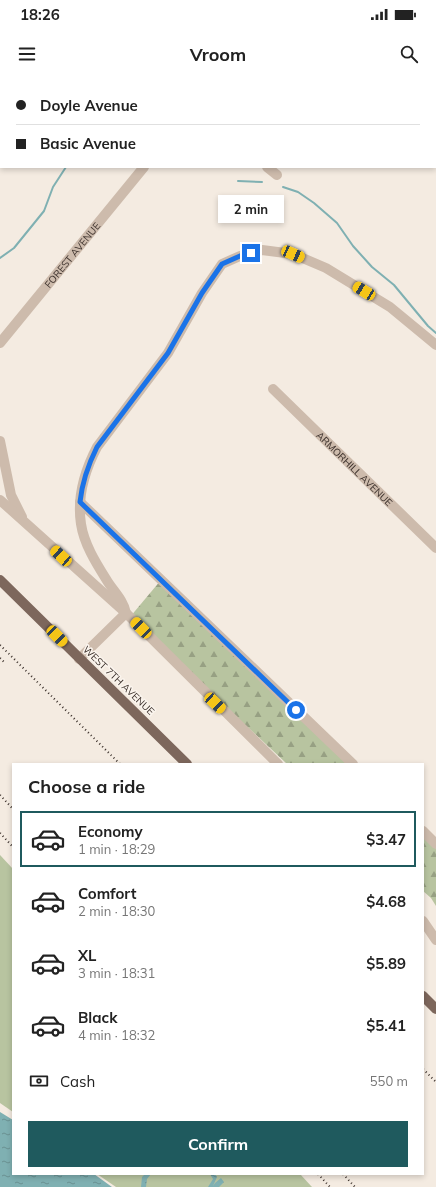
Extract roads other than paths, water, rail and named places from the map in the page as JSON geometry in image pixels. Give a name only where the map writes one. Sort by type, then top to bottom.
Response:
[{"type":"main road","name":"WEST 7TH AVENUE","points":[[0,580],[186,763]]},
{"type":"main road","points":[[424,997],[436,1009]]},
{"type":"street","name":"FOREST AVENUE","points":[[0,343],[143,168]]},
{"type":"street","points":[[269,168],[277,175]]},
{"type":"street","points":[[126,613],[123,601],[108,582],[90,552],[81,524],[80,502],[85,476],[97,447],[168,353],[202,293],[222,264],[240,256],[262,250],[293,254],[326,268],[390,307],[436,345]]},
{"type":"street","name":"ARMORHILL AVENUE","points":[[273,389],[436,548]]},
{"type":"street","points":[[0,441],[11,495],[18,511],[29,527]]},
{"type":"street","points":[[0,500],[126,613],[277,763]]},
{"type":"street","points":[[80,502],[352,763]]},
{"type":"street","points":[[79,659],[126,613]]},
{"type":"street","points":[[424,833],[436,844]]},
{"type":"street","points":[[424,922],[436,940]]},
{"type":"water","points":[[0,1112],[12,1119],[12,1175],[95,1175],[112,1187],[0,1187]]},
{"type":"water","points":[[144,1175],[150,1175],[147,1179],[146,1187],[141,1187],[142,1177]]},
{"type":"water","points":[[211,1175],[216,1175],[217,1177],[213,1186],[221,1178],[224,1182],[219,1187],[208,1187],[213,1179]]},
{"type":"waterway","points":[[0,258],[14,248],[44,211],[53,187],[65,168]]},
{"type":"waterway","points":[[238,181],[262,182]]},
{"type":"waterway","points":[[283,187],[298,192],[314,203],[337,223],[353,246],[372,267],[394,285],[428,326],[436,333]]},
{"type":"railway","points":[[0,645],[119,763]]},
{"type":"railway","points":[[0,658],[4,662]]},
{"type":"railway","points":[[0,795],[12,808]]},
{"type":"railway","points":[[0,833],[12,846]]},
{"type":"railway","points":[[424,1070],[436,1082]]},
{"type":"railway","points":[[319,1175],[330,1187]]},
{"type":"railway","points":[[344,1175],[355,1187]]}]
